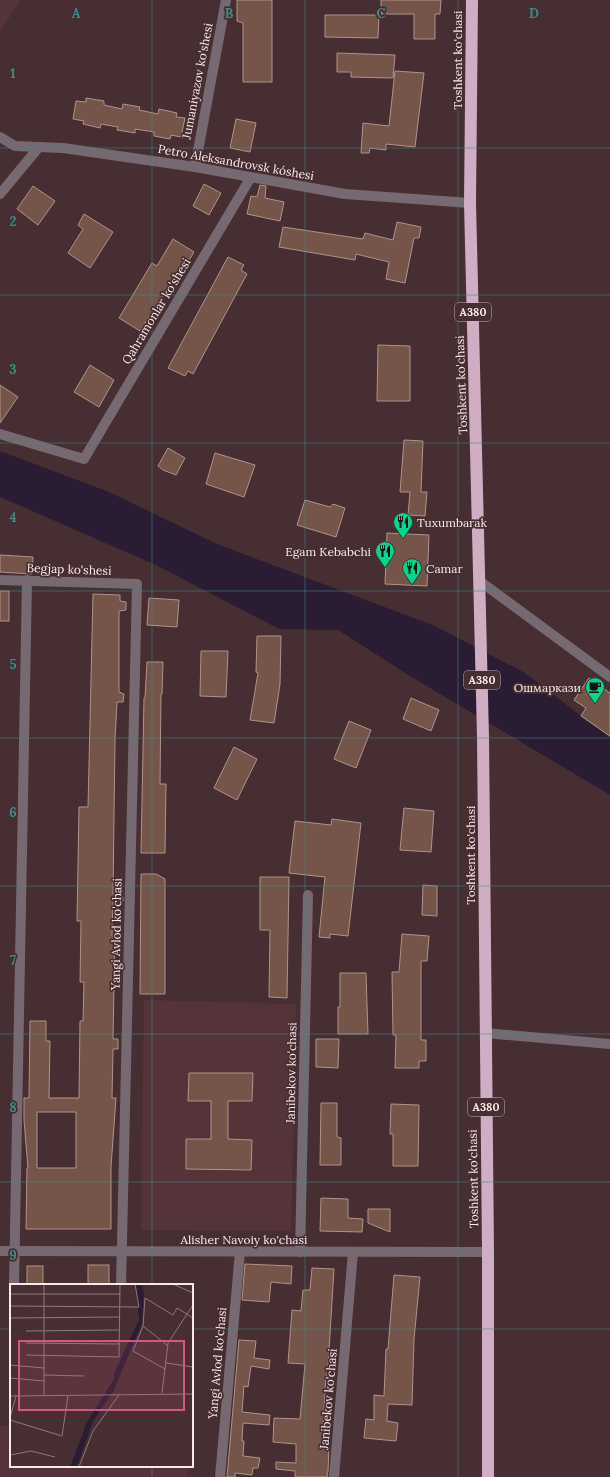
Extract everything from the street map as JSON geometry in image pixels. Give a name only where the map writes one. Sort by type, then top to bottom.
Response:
[{"type":"highway","name":"Toshkent ko'chasi","points":[[472,0],[470,203],[481,582],[488,1252],[488,1477]]},
{"type":"street","name":"Jumaniyazov ko'shesi","points":[[195,167],[226,0]]},
{"type":"street","name":"Petro Aleksandrovsk kóshesi","points":[[0,136],[15,146],[64,148],[195,167],[345,194],[470,203]]},
{"type":"street","points":[[0,194],[39,147]]},
{"type":"street","name":"Qahramonlar ko'shesi","points":[[0,434],[84,459],[251,177]]},
{"type":"street","name":"Begjap ko'shesi","points":[[0,580],[137,584]]},
{"type":"street","points":[[14,1284],[27,580]]},
{"type":"street","points":[[481,582],[610,677]]},
{"type":"street","name":"Yangi Avlod ko'chasi","points":[[121,1284],[137,584]]},
{"type":"street","name":"Janibekov ko'chasi","points":[[300,1252],[308,895]]},
{"type":"street","points":[[485,1033],[610,1044]]},
{"type":"street","name":"Alisher Navoiy ko'chasi","points":[[0,1251],[488,1252]]},
{"type":"street","name":"Yangi Avlod ko'chasi","points":[[220,1477],[240,1252]]},
{"type":"street","name":"Janibekov ko'chasi","points":[[334,1477],[353,1252]]},
{"type":"shaded area","points":[[0,0],[21,0],[0,32]]},
{"type":"shaded area","points":[[0,451],[109,492],[217,544],[435,626],[525,673],[610,738],[610,795],[410,676],[338,630],[279,629],[156,565],[0,497]]},
{"type":"shaded area","points":[[144,1000],[296,1004],[291,1231],[141,1230]]},
{"type":"shaded area","points":[[0,1426],[10,1426],[10,1467],[188,1467],[187,1477],[0,1477]]},
{"type":"building","points":[[237,0],[272,0],[272,82],[243,82],[243,23],[237,21]]},
{"type":"building","points":[[381,0],[441,0],[440,14],[435,14],[435,39],[414,39],[414,14],[381,14]]},
{"type":"building","points":[[325,15],[379,15],[378,38],[325,37]]},
{"type":"building","points":[[337,53],[395,55],[393,78],[351,77],[351,72],[337,72]]},
{"type":"building","points":[[395,71],[424,73],[415,147],[386,144],[386,150],[370,148],[369,153],[361,153],[363,123],[389,126]]},
{"type":"building","points":[[86,98],[104,101],[104,105],[122,109],[123,104],[140,107],[139,110],[158,114],[159,109],[177,113],[176,117],[185,118],[181,137],[171,135],[170,139],[154,136],[154,132],[135,129],[135,133],[117,130],[118,127],[101,124],[100,128],[83,124],[84,121],[73,119],[76,101],[86,102]]},
{"type":"building","points":[[236,119],[256,123],[250,152],[230,148]]},
{"type":"building","points":[[204,184],[221,193],[209,215],[193,206]]},
{"type":"building","points":[[260,185],[266,186],[265,198],[284,202],[280,221],[247,214],[251,196],[257,197]]},
{"type":"building","points":[[33,186],[55,201],[38,225],[17,209]]},
{"type":"building","points":[[84,214],[113,232],[90,268],[68,253],[83,229],[78,225]]},
{"type":"building","points":[[397,222],[421,227],[419,238],[414,238],[405,283],[386,279],[389,262],[356,254],[355,260],[279,247],[283,227],[363,239],[365,233],[393,240]]},
{"type":"building","points":[[173,239],[194,252],[178,279],[175,277],[140,331],[119,318],[152,263],[157,266]]},
{"type":"building","points":[[228,257],[244,265],[241,270],[247,274],[193,374],[188,371],[185,376],[168,368]]},
{"type":"building","points":[[378,345],[410,346],[410,401],[377,401]]},
{"type":"building","points":[[90,365],[114,380],[99,407],[74,392]]},
{"type":"building","points":[[0,385],[18,397],[0,423]]},
{"type":"building","points":[[404,440],[423,441],[421,492],[427,492],[425,516],[408,515],[410,492],[400,492]]},
{"type":"building","points":[[168,448],[185,458],[176,475],[163,470],[158,466]]},
{"type":"building","points":[[215,453],[255,465],[244,497],[206,484]]},
{"type":"building","points":[[305,500],[330,507],[333,504],[345,508],[336,537],[297,525]]},
{"type":"building","points":[[387,533],[429,535],[427,586],[385,584]]},
{"type":"building","points":[[0,555],[33,557],[32,574],[0,572]]},
{"type":"building","points":[[0,591],[9,591],[9,621],[0,621]]},
{"type":"building","points":[[93,594],[120,595],[120,601],[126,602],[126,610],[119,611],[119,692],[124,694],[123,702],[117,702],[115,740],[113,894],[123,897],[123,901],[113,902],[112,936],[115,936],[113,1039],[118,1039],[118,1049],[113,1049],[112,1098],[116,1098],[111,1167],[111,1229],[26,1229],[28,1168],[24,1120],[24,1098],[29,1098],[30,1021],[46,1021],[46,1041],[50,1041],[49,1098],[79,1098],[80,1021],[83,1021],[84,982],[80,982],[81,921],[77,921],[79,807],[88,807]],"holes":[[[37,1112],[76,1112],[76,1168],[37,1168]]]},
{"type":"building","points":[[149,598],[179,600],[177,627],[147,625]]},
{"type":"building","points":[[257,636],[281,636],[280,684],[274,723],[250,720],[258,673],[256,672]]},
{"type":"building","points":[[201,651],[228,651],[226,697],[200,696]]},
{"type":"building","points":[[147,662],[163,662],[161,694],[160,784],[166,784],[165,853],[141,853],[144,698]]},
{"type":"building","name":"Ошмаркази","points":[[589,678],[610,693],[610,736],[581,716],[586,708],[574,700]]},
{"type":"building","points":[[411,698],[439,710],[431,731],[403,719]]},
{"type":"building","points":[[349,721],[371,730],[356,768],[334,759]]},
{"type":"building","points":[[234,747],[257,759],[237,800],[214,788]]},
{"type":"building","points":[[404,808],[434,811],[431,852],[400,850]]},
{"type":"building","points":[[332,819],[361,823],[348,936],[330,934],[330,938],[319,937],[325,877],[289,873],[295,821],[331,825]]},
{"type":"building","points":[[141,874],[156,874],[165,879],[165,994],[140,994]]},
{"type":"building","points":[[260,877],[289,877],[287,998],[269,997],[270,930],[260,930]]},
{"type":"building","points":[[423,885],[437,886],[437,916],[422,915]]},
{"type":"building","points":[[402,934],[429,936],[427,961],[421,961],[421,1040],[426,1040],[426,1061],[419,1061],[419,1068],[395,1068],[396,1035],[393,1035],[392,972],[399,972]]},
{"type":"building","points":[[340,973],[366,973],[368,1034],[338,1034]]},
{"type":"building","points":[[316,1039],[339,1039],[338,1068],[316,1067]]},
{"type":"building","points":[[189,1073],[253,1073],[252,1101],[228,1101],[228,1139],[252,1140],[251,1170],[186,1169],[186,1139],[211,1139],[211,1101],[188,1101]]},
{"type":"building","points":[[321,1103],[337,1103],[337,1137],[341,1138],[341,1165],[320,1165]]},
{"type":"building","points":[[391,1104],[419,1105],[418,1166],[393,1166],[393,1134],[390,1134]]},
{"type":"building","points":[[321,1198],[348,1199],[348,1218],[363,1219],[362,1232],[320,1231]]},
{"type":"building","points":[[368,1209],[390,1209],[390,1232],[368,1223]]},
{"type":"building","points":[[245,1264],[292,1266],[291,1284],[271,1282],[269,1302],[242,1300]]},
{"type":"building","points":[[88,1265],[109,1265],[109,1284],[88,1284]]},
{"type":"building","points":[[27,1266],[43,1266],[43,1284],[27,1284]]},
{"type":"building","points":[[312,1268],[334,1269],[328,1367],[332,1367],[331,1376],[326,1375],[322,1446],[329,1447],[328,1471],[327,1477],[295,1477],[295,1471],[276,1469],[276,1462],[296,1463],[296,1444],[273,1442],[274,1418],[300,1419],[305,1364],[288,1363],[292,1310],[301,1311],[303,1290],[310,1290]]},
{"type":"building","points":[[394,1275],[420,1277],[414,1339],[412,1405],[388,1404],[387,1421],[398,1423],[396,1441],[364,1438],[366,1419],[374,1420],[374,1395],[384,1396],[386,1349],[388,1349]]},
{"type":"building","points":[[239,1340],[256,1341],[254,1358],[270,1360],[269,1369],[251,1366],[248,1387],[244,1386],[242,1412],[270,1415],[269,1425],[243,1423],[243,1456],[260,1458],[258,1468],[253,1468],[252,1475],[235,1473],[235,1477],[227,1477]]},
{"type":"place","name":"Tuxumbarak","points":[[403,539]]},
{"type":"place","name":"Egam Kebabchi","points":[[385,568]]},
{"type":"place","name":"Camar","points":[[412,585]]},
{"type":"place","name":"Ошмаркази","points":[[595,704]]}]
